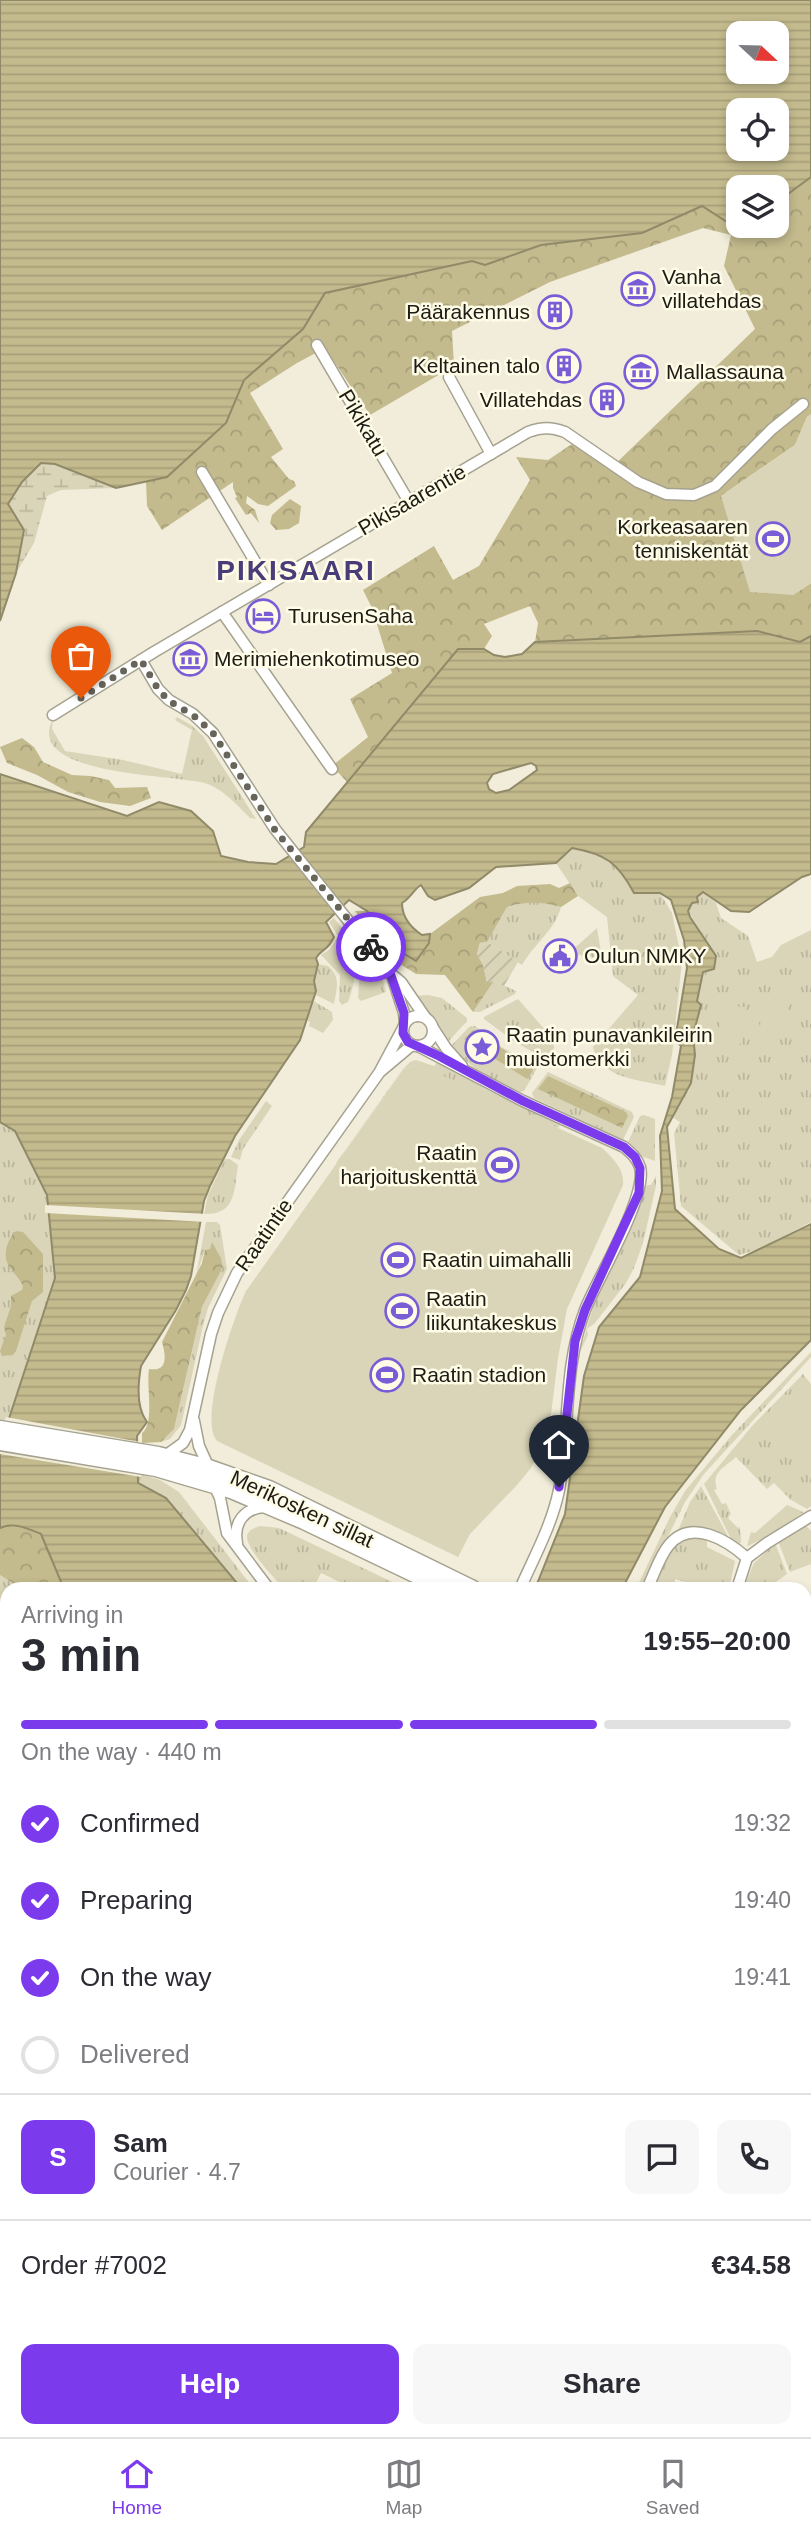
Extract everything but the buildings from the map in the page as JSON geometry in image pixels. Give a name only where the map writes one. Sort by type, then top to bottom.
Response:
[{"type":"main road","name":"Merikosken sillat","points":[[0,1429],[209,1468],[269,1489],[459,1582]]},
{"type":"main road","name":"Merikosken sillat","points":[[0,1442],[160,1460],[273,1508],[431,1582]]},
{"type":"street","name":"Pikikatu","points":[[317,345],[410,502]]},
{"type":"street","points":[[449,377],[491,454]]},
{"type":"street","name":"Pikisaarentie","points":[[53,715],[141,660],[528,432],[540,428],[555,428],[565,432],[638,482],[666,494],[694,495],[715,486],[772,429],[803,404]]},
{"type":"street","points":[[202,472],[269,585]]},
{"type":"street","points":[[222,612],[332,769]]},
{"type":"street","points":[[141,660],[158,689],[169,701],[193,715],[213,733],[275,830],[390,973],[401,982],[446,1048],[468,1071]]},
{"type":"street","points":[[390,973],[404,1013],[405,1038],[523,1101],[624,1147],[635,1157],[640,1168],[639,1193],[585,1310],[575,1341],[556,1501],[548,1527],[523,1582]]},
{"type":"street","points":[[404,1026],[412,1016],[425,1017]]},
{"type":"street","name":"Raatintie","points":[[160,1460],[183,1443],[193,1417],[211,1334],[237,1273],[379,1073],[404,1026]]},
{"type":"street","points":[[415,1045],[430,1041],[433,1028]]},
{"type":"street","name":"Raatintie","points":[[379,1073],[415,1045]]},
{"type":"street","name":"Raatintie","points":[[193,1417],[199,1446],[209,1468]]},
{"type":"street","points":[[214,1485],[222,1508],[225,1530],[264,1582]]},
{"type":"street","points":[[240,1550],[235,1535],[239,1520],[250,1510],[273,1508]]},
{"type":"street","points":[[739,1582],[747,1558],[811,1516]]},
{"type":"street","points":[[650,1582],[664,1553],[676,1538],[696,1532],[717,1538],[747,1558]]},
{"type":"green space","points":[[811,177],[811,414],[807,417],[795,445],[721,496],[793,595],[811,583],[811,636],[800,642],[757,631],[535,642],[538,623],[530,606],[484,624],[492,636],[484,649],[458,649],[348,783],[332,766],[368,737],[350,699],[392,673],[372,608],[363,590],[434,546],[453,580],[479,566],[530,480],[516,457],[548,460],[572,444],[610,469],[755,329],[724,266],[730,238],[789,238],[789,193]]},
{"type":"green space","points":[[702,205],[726,221],[726,234],[703,228],[550,282],[452,331],[454,366],[370,415],[325,348],[250,393],[283,449],[271,457],[296,486],[268,506],[258,504],[247,496],[246,503],[255,510],[259,523],[251,513],[246,515],[235,498],[237,497],[233,482],[162,530],[147,506],[146,481],[167,477],[226,423],[244,380],[303,329],[325,293],[472,261],[485,265],[541,245],[642,233]]},
{"type":"green space","name":"Korkeasaaren tenniskentät","points":[[811,414],[811,583],[793,595],[750,592],[721,496],[795,445],[807,417]]},
{"type":"green space","points":[[41,463],[55,464],[116,488],[61,490],[47,496],[34,543],[16,573],[21,550],[8,504],[22,482]]},
{"type":"green space","points":[[290,499],[301,506],[299,523],[289,529],[276,530],[270,523],[272,515]]},
{"type":"green space","points":[[177,717],[203,736],[256,819],[250,818],[225,794],[208,784],[108,770],[60,752],[50,738],[53,719],[52,729],[65,751],[123,760],[182,774],[192,730],[175,720]]},
{"type":"green space","points":[[22,738],[34,747],[43,762],[72,775],[109,780],[115,788],[147,787],[151,798],[130,806],[100,802],[68,792],[7,763],[0,747]]},
{"type":"green space","points":[[572,848],[594,853],[610,862],[622,874],[634,893],[660,893],[672,913],[682,961],[672,1055],[665,1086],[612,1072],[597,1058],[593,1047],[638,995],[613,976],[607,917],[578,896],[556,863]]},
{"type":"green space","points":[[570,883],[578,896],[561,907],[534,903],[507,907],[487,942],[480,943],[477,954],[487,982],[494,981],[473,1012],[445,975],[416,974],[392,959],[355,911],[367,911],[403,953],[429,943],[430,934],[480,897],[503,893],[517,886],[550,884],[559,888]]},
{"type":"green space","points":[[703,892],[716,903],[721,918],[748,936],[757,962],[772,957],[781,945],[811,930],[811,1222],[759,1249],[739,1255],[681,1206],[674,1133],[680,1122],[672,1117],[691,1083],[695,1055],[693,1035],[701,1005],[697,1001],[703,972],[709,969],[716,956],[688,911],[692,902]]},
{"type":"green space","points":[[525,902],[541,902],[561,907],[554,923],[522,965],[487,942],[507,907]]},
{"type":"green space","points":[[334,918],[349,938],[355,955],[353,988],[348,1002],[342,1005],[339,1001],[340,975],[321,955],[330,949],[338,936],[329,922]]},
{"type":"green space","points":[[597,928],[601,952],[592,958],[588,954],[583,958],[580,954],[575,958],[569,953]]},
{"type":"green space","points":[[487,942],[518,962],[504,986],[494,981],[487,983],[477,954],[480,943]]},
{"type":"green space","points":[[370,961],[383,981],[386,992],[361,1001],[358,998],[360,970]]},
{"type":"green space","points":[[318,964],[328,966],[335,974],[337,983],[334,1004],[314,994]]},
{"type":"green space","points":[[494,981],[516,991],[515,994],[480,1012],[473,1012]]},
{"type":"green space","points":[[414,996],[442,998],[467,1018],[447,1043],[435,1021]]},
{"type":"green space","points":[[763,997],[789,999],[785,1039],[759,1037]]},
{"type":"green space","points":[[518,999],[554,1040],[554,1048],[546,1059],[515,1042],[484,1019]]},
{"type":"green space","points":[[312,1000],[332,1012],[333,1020],[323,1033],[309,1026],[310,1022],[307,1020]]},
{"type":"green space","points":[[721,1005],[745,1007],[741,1044],[718,1041]]},
{"type":"green space","points":[[475,1026],[500,1046],[537,1068],[524,1091],[520,1092],[479,1072],[450,1047],[469,1027]]},
{"type":"green space","points":[[473,1030],[532,1068],[533,1071],[527,1079],[464,1039]]},
{"type":"green space","points":[[416,1060],[434,1066],[439,1060],[485,1089],[560,1125],[558,1128],[415,1065],[403,1070],[343,1154],[344,1166],[336,1163],[403,1069]]},
{"type":"green space","name":"Raatin stadion","points":[[415,1065],[602,1148],[617,1165],[623,1180],[567,1309],[551,1415],[542,1446],[531,1468],[470,1534],[458,1557],[217,1441],[212,1430],[212,1413],[220,1368],[246,1291],[403,1070]]},
{"type":"green space","points":[[548,1072],[632,1112],[634,1117],[623,1140],[534,1098],[532,1093]]},
{"type":"green space","points":[[548,1076],[626,1112],[628,1116],[622,1128],[538,1089]]},
{"type":"green space","points":[[266,1101],[272,1106],[243,1149],[240,1160],[231,1157],[239,1140]]},
{"type":"green space","points":[[640,1116],[655,1119],[655,1161],[641,1156],[628,1142]]},
{"type":"green space","points":[[0,1122],[15,1131],[47,1195],[55,1278],[0,1446]]},
{"type":"green space","points":[[225,1159],[238,1165],[232,1199],[223,1210],[204,1214],[208,1195]]},
{"type":"green space","points":[[656,1176],[643,1243],[634,1268],[626,1283],[595,1323],[587,1329],[588,1335],[579,1354],[595,1301],[647,1185],[651,1185]]},
{"type":"green space","points":[[206,1222],[217,1222],[220,1225],[227,1269],[208,1308],[181,1425],[170,1439],[161,1442],[174,1429],[202,1307],[223,1267],[212,1243],[211,1250],[205,1250],[196,1276]]},
{"type":"green space","points":[[16,1231],[23,1232],[43,1254],[43,1292],[32,1301],[16,1351],[13,1355],[2,1356],[0,1351],[6,1335],[4,1327],[11,1306],[11,1296],[22,1290],[23,1286],[6,1258],[7,1245]]},
{"type":"green space","points":[[212,1242],[223,1267],[202,1307],[174,1429],[161,1442],[142,1443],[142,1433],[146,1428],[149,1413],[149,1369],[163,1365],[165,1357],[162,1342],[202,1263],[205,1250],[210,1249]]},
{"type":"green space","points":[[811,1352],[811,1357],[704,1474],[685,1502],[645,1582],[639,1582],[685,1491],[731,1436]]},
{"type":"green space","points":[[803,1374],[811,1384],[811,1506],[807,1509],[791,1500],[774,1483],[767,1489],[736,1457],[717,1474],[717,1489],[714,1490],[722,1504],[726,1503],[731,1514],[728,1518],[740,1527],[741,1542],[738,1546],[733,1543],[704,1484],[752,1426]]},
{"type":"green space","points":[[801,1391],[811,1402],[811,1469],[806,1473],[764,1424]]},
{"type":"green space","points":[[137,1473],[160,1480],[179,1492],[249,1582],[236,1582],[166,1498],[138,1483]]},
{"type":"green space","points":[[701,1486],[730,1541],[705,1530],[677,1533],[690,1502]]},
{"type":"green space","points":[[787,1505],[804,1512],[747,1546],[751,1532],[755,1533]]},
{"type":"green space","points":[[806,1526],[811,1531],[811,1564],[790,1572],[778,1541]]},
{"type":"green space","points":[[25,1527],[41,1534],[61,1582],[11,1582],[0,1575],[0,1528]]},
{"type":"green space","points":[[254,1528],[279,1528],[392,1582],[340,1582],[321,1573],[316,1582],[279,1582],[262,1564],[248,1542],[247,1536]]},
{"type":"green space","points":[[696,1536],[707,1539],[707,1547],[735,1561],[730,1582],[685,1582],[675,1579],[675,1582],[655,1582],[672,1549],[686,1539]]},
{"type":"green space","points":[[775,1543],[787,1574],[776,1582],[746,1582],[754,1563]]},
{"type":"green space","points":[[0,1575],[11,1582],[0,1582]]},
{"type":"water","points":[[0,0],[811,0],[811,177],[789,193],[789,175],[726,175],[726,221],[702,206],[642,233],[541,245],[485,265],[472,261],[325,293],[303,329],[244,380],[226,423],[167,477],[116,488],[55,464],[41,463],[22,482],[8,504],[24,530],[16,573],[0,621]]},
{"type":"water","points":[[757,631],[800,642],[811,636],[811,874],[802,877],[749,912],[731,911],[703,892],[697,897],[698,902],[692,903],[688,911],[690,917],[716,956],[714,969],[703,972],[697,1001],[701,1005],[693,1035],[695,1055],[691,1083],[667,1127],[675,1209],[719,1249],[741,1258],[811,1224],[811,1340],[741,1410],[665,1507],[626,1582],[538,1582],[565,1514],[584,1376],[599,1327],[640,1277],[662,1191],[660,1136],[672,1097],[681,1046],[675,1040],[687,968],[684,940],[671,900],[660,893],[634,893],[622,874],[610,862],[594,853],[572,848],[556,863],[496,867],[469,888],[435,900],[428,896],[421,885],[402,903],[403,913],[410,925],[422,935],[430,934],[429,943],[416,961],[403,953],[367,911],[349,900],[326,922],[334,937],[316,958],[316,991],[300,1040],[235,1136],[210,1186],[204,1201],[191,1276],[186,1290],[141,1366],[139,1403],[147,1422],[137,1436],[138,1483],[166,1498],[236,1582],[61,1582],[41,1534],[15,1526],[0,1528],[0,1446],[55,1278],[47,1195],[15,1131],[0,1122],[0,774],[127,816],[159,802],[191,811],[213,831],[221,856],[276,864],[304,847],[306,832],[458,649],[484,649],[505,657],[522,654],[535,642]],"holes":[[[531,763],[537,770],[509,790],[496,793],[489,789],[487,783],[493,774]]]},
{"type":"pier","points":[[45,1205],[206,1214],[205,1222],[45,1213]]},
{"type":"pier","points":[[6,1417],[140,1442],[141,1477],[0,1454],[0,1435]]},
{"type":"way so far","points":[[81,698],[141,660],[158,689],[169,701],[207,725],[275,830],[371,947]]},
{"type":"place","name":"Vanha villatehdas","points":[[638,289]]},
{"type":"place","name":"Päärakennus","points":[[555,312]]},
{"type":"place","name":"Keltainen talo","points":[[564,366]]},
{"type":"place","name":"Mallassauna","points":[[641,372]]},
{"type":"place","name":"Villatehdas","points":[[607,400]]},
{"type":"place","name":"Korkeasaaren tenniskentät","points":[[773,539]]},
{"type":"place","name":"TurusenSaha","points":[[263,616]]},
{"type":"place","name":"Merimiehenkotimuseo","points":[[190,659]]},
{"type":"place","name":"Oulun NMKY","points":[[560,956]]},
{"type":"place","name":"Raatin punavankileirin muistomerkki","points":[[482,1047]]},
{"type":"place","name":"Raatin harjoituskenttä","points":[[502,1165]]},
{"type":"place","name":"Raatin uimahalli","points":[[398,1260]]},
{"type":"place","name":"Raatin liikuntakeskus","points":[[402,1311]]},
{"type":"place","name":"Raatin stadion","points":[[387,1375]]},
{"type":"district","name":"PIKISAARI","points":[[296,570]]},
{"type":"route","points":[[371,947],[390,973],[404,1013],[403,1033],[408,1042],[523,1101],[624,1147],[635,1157],[640,1168],[639,1193],[585,1310],[575,1341],[559,1487]]}]
